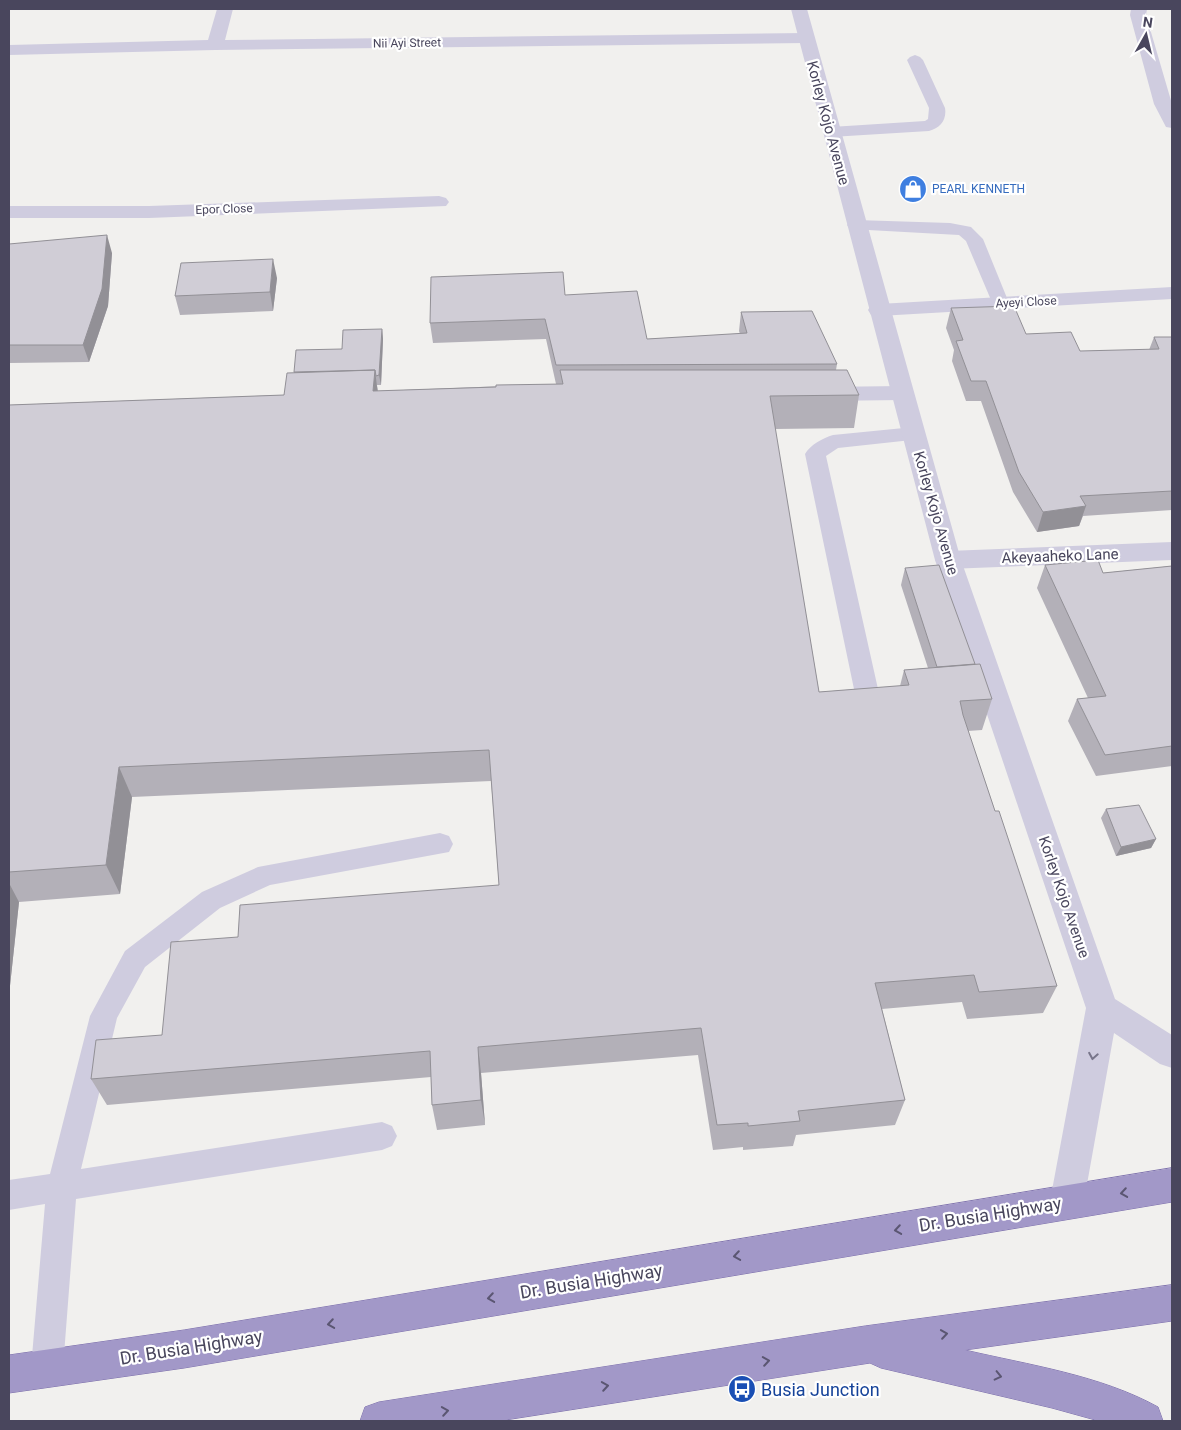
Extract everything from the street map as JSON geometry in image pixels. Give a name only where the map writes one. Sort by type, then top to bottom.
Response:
[{"type":"highway","name":"Dr. Busia Highway","points":[[9,1374],[184,1349],[1172,1185]]},
{"type":"highway","points":[[379,1421],[865,1346],[1172,1303]]},
{"type":"highway","points":[[865,1346],[1070,1394],[1124,1409],[1144,1421]]},
{"type":"street","points":[[214,45],[225,9]]},
{"type":"street","name":"Korley Kojo Avenue","points":[[798,9],[948,560],[1102,1008],[1067,1202]]},
{"type":"street","points":[[1139,9],[1138,15],[1163,104],[1172,124]]},
{"type":"street","name":"Nii Ayi Street","points":[[9,50],[214,45],[806,38]]},
{"type":"street","name":"Epor Close","points":[[9,212],[149,212],[439,202]]},
{"type":"street","name":"Ayeyi Close","points":[[879,310],[1172,293]]},
{"type":"street","points":[[795,394],[903,394]]},
{"type":"street","name":"Akeyaaheko Lane","points":[[948,560],[1172,551]]},
{"type":"street","points":[[1102,1008],[1172,1053]]},
{"type":"lane","points":[[831,132],[930,126],[936,122],[937,108],[915,60]]},
{"type":"lane","points":[[856,225],[950,228],[965,231],[974,239],[1000,303]]},
{"type":"lane","points":[[866,689],[815,454],[833,442],[914,434]]},
{"type":"lane","points":[[47,1368],[62,1187],[104,1016],[135,959],[211,900],[267,875],[440,844]]},
{"type":"lane","points":[[9,1195],[382,1136]]},
{"type":"building","points":[[107,235],[102,289],[83,345],[9,345],[9,244]]},
{"type":"building","points":[[273,259],[270,292],[175,296],[181,263]]},
{"type":"building","points":[[563,272],[565,295],[637,291],[647,339],[747,333],[741,312],[812,311],[837,364],[556,365],[545,319],[430,323],[431,277]]},
{"type":"building","points":[[1014,306],[1026,334],[1071,332],[1080,351],[1159,349],[1154,337],[1172,337],[1172,491],[1080,496],[1086,506],[1043,512],[1019,472],[986,381],[971,381],[956,341],[963,340],[951,308]]},
{"type":"building","points":[[382,329],[379,375],[376,376],[375,370],[294,372],[296,350],[342,349],[343,330]]},
{"type":"building","points":[[375,370],[373,391],[563,384],[560,370],[847,370],[859,395],[770,396],[819,692],[909,685],[904,670],[980,664],[992,699],[960,701],[963,715],[995,811],[999,811],[1057,986],[979,992],[974,975],[875,983],[905,1100],[798,1111],[800,1121],[748,1126],[748,1123],[717,1125],[701,1028],[478,1047],[481,1100],[432,1105],[430,1051],[91,1079],[96,1040],[162,1035],[171,942],[238,937],[240,905],[499,885],[489,750],[119,767],[106,865],[9,872],[9,405],[284,395],[287,373]]},
{"type":"building","points":[[1098,560],[1103,573],[1172,566],[1172,746],[1105,755],[1077,699],[1106,696],[1045,565]]},
{"type":"building","points":[[939,565],[975,664],[937,667],[905,568]]},
{"type":"building","points":[[1139,805],[1156,839],[1121,847],[1106,809]]},
{"type":"place","name":"PEARL KENNETH","points":[[913,189]]},
{"type":"place","name":"Busia Junction","points":[[742,1389]]}]
